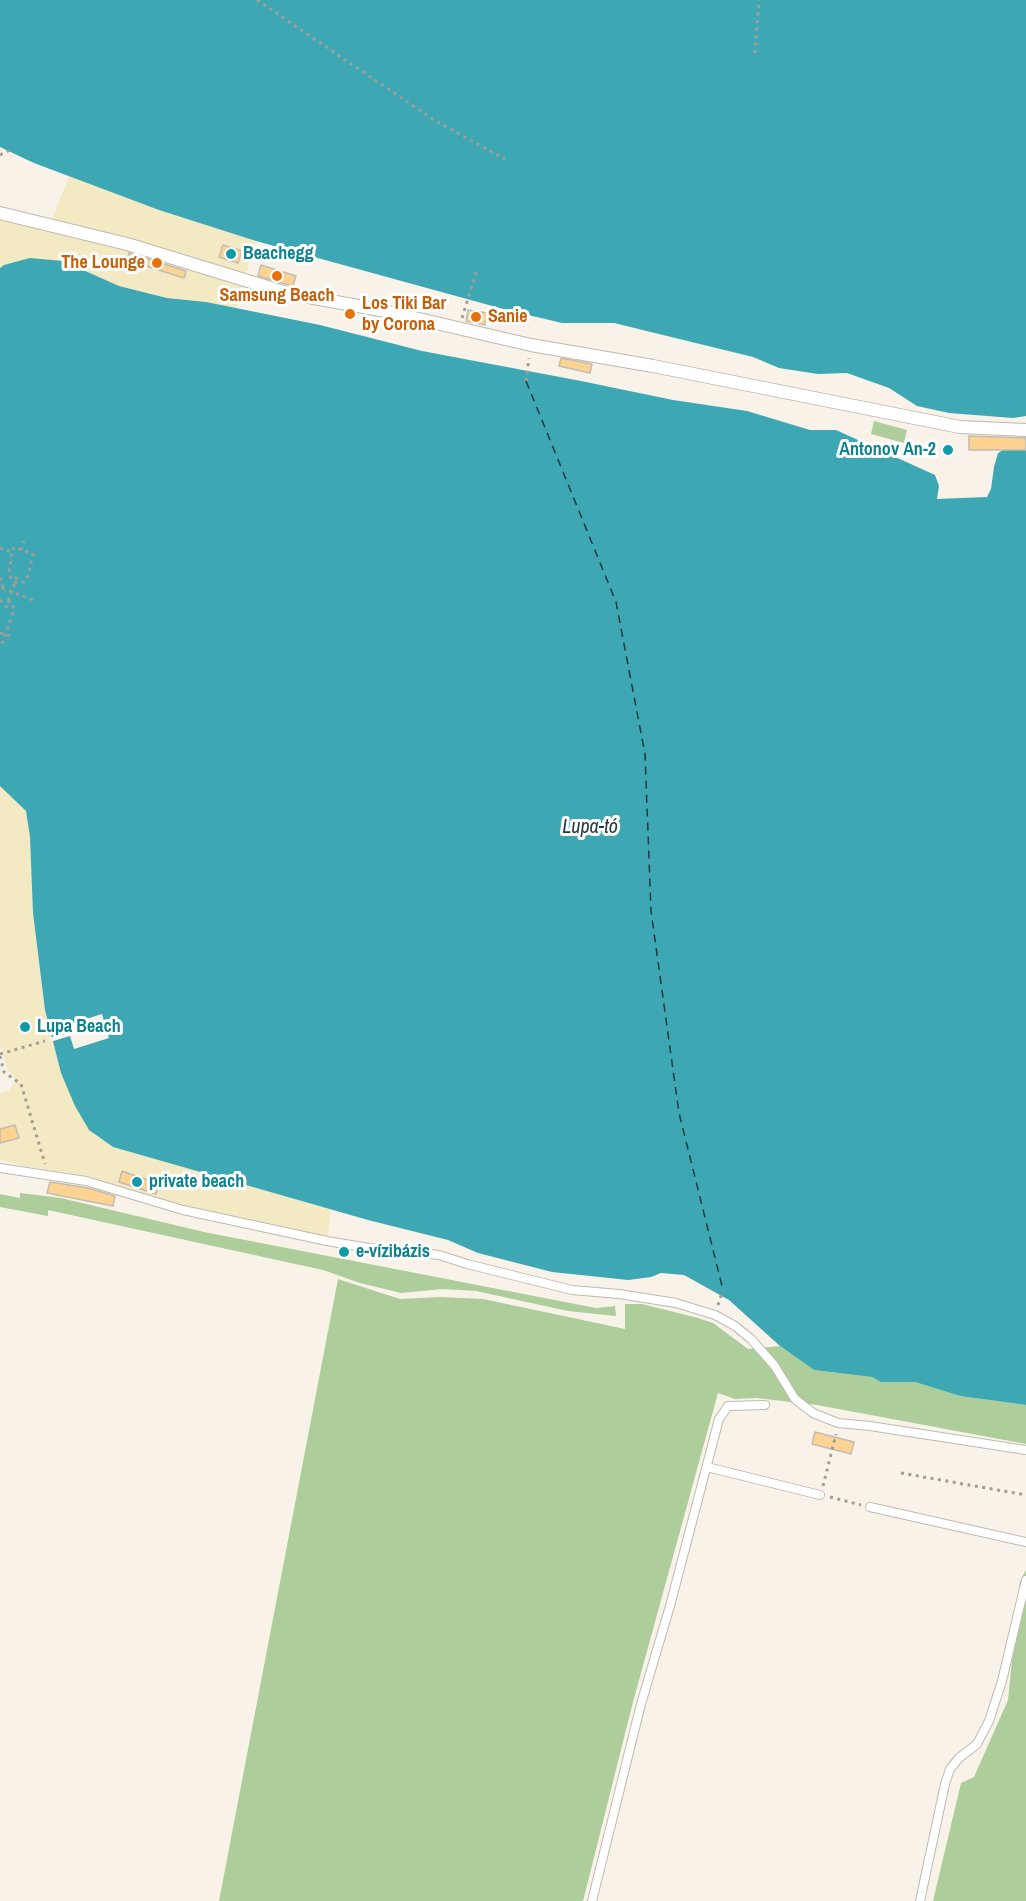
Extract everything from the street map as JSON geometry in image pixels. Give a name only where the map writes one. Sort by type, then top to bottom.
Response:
[{"type":"street","points":[[0,213],[127,244],[287,293],[380,310],[531,345],[960,427],[1026,430]]},
{"type":"lane","points":[[0,1168],[86,1181],[183,1210],[245,1224],[369,1248],[439,1255],[572,1290],[619,1294],[676,1303],[715,1315],[735,1326],[751,1339],[774,1365],[795,1399],[813,1413],[838,1424],[870,1426],[1026,1450]]},
{"type":"lane","points":[[592,1901],[641,1704],[719,1419],[728,1406],[765,1405]]},
{"type":"lane","points":[[707,1467],[820,1495]]},
{"type":"lane","points":[[870,1507],[1026,1542]]},
{"type":"lane","points":[[920,1901],[947,1776],[959,1758],[976,1744],[989,1720],[1002,1681],[1026,1580]]},
{"type":"path","points":[[257,0],[434,120],[505,159]]},
{"type":"path","points":[[755,53],[759,0]]},
{"type":"path","points":[[0,155],[10,150]]},
{"type":"path","points":[[459,328],[477,270]]},
{"type":"path","points":[[526,381],[531,345]]},
{"type":"path","points":[[21,550],[24,541]]},
{"type":"path","points":[[14,547],[33,554],[28,576],[24,582],[15,582],[9,574],[12,552],[14,547]]},
{"type":"path","points":[[0,548],[12,552]]},
{"type":"path","points":[[6,608],[17,576]]},
{"type":"path","points":[[0,578],[1,590],[11,591],[33,600]]},
{"type":"path","points":[[0,601],[8,600],[12,603],[14,610],[8,635],[2,644]]},
{"type":"path","points":[[0,633],[8,635]]},
{"type":"path","points":[[45,1041],[0,1055],[4,1072],[21,1084],[48,1174]]},
{"type":"path","points":[[838,1424],[820,1495],[870,1507]]},
{"type":"path","points":[[900,1473],[1026,1495]]},
{"type":"green space","points":[[874,421],[907,430],[904,443],[871,434]]},
{"type":"green space","points":[[20,1193],[61,1198],[204,1232],[596,1308],[615,1306],[616,1316],[568,1311],[476,1291],[442,1289],[401,1293],[360,1283],[323,1270],[48,1210],[48,1216],[0,1207],[0,1194],[20,1198]]},
{"type":"green space","points":[[338,1279],[400,1299],[440,1297],[483,1299],[625,1329],[625,1304],[642,1304],[713,1323],[748,1349],[780,1346],[814,1370],[872,1377],[881,1382],[915,1382],[960,1396],[1026,1405],[1026,1444],[817,1405],[756,1398],[735,1399],[718,1393],[633,1702],[583,1901],[219,1901]]},
{"type":"green space","points":[[1026,1570],[1026,1901],[933,1901],[961,1783],[974,1777],[1008,1700],[1020,1581]]},
{"type":"sand","points":[[69,176],[159,210],[256,241],[236,309],[206,302],[168,298],[119,286],[63,261],[4,265],[0,268],[0,218],[49,227]]},
{"type":"sand","name":"Lupa Beach","points":[[0,786],[26,811],[30,837],[33,913],[45,1010],[61,1073],[89,1130],[113,1147],[331,1210],[328,1237],[192,1209],[87,1176],[18,1165],[0,1159],[0,1093],[9,1091],[16,1079],[7,1069],[0,1044]]},
{"type":"water","points":[[0,0],[1026,0],[1026,416],[1013,418],[949,413],[917,406],[889,388],[847,373],[818,374],[779,368],[753,357],[614,323],[562,323],[507,310],[256,241],[159,210],[34,163],[0,147]]},
{"type":"water","name":"Lupa-tó","points":[[30,258],[63,261],[119,286],[167,298],[206,302],[320,325],[422,351],[673,400],[747,411],[810,430],[836,430],[935,475],[939,486],[937,499],[987,497],[991,489],[998,453],[1012,445],[1026,442],[1026,1405],[960,1396],[915,1382],[881,1382],[872,1377],[814,1370],[780,1346],[729,1300],[684,1275],[661,1273],[651,1277],[628,1280],[552,1272],[478,1253],[448,1240],[368,1220],[113,1147],[89,1130],[75,1106],[61,1073],[45,1010],[33,913],[30,837],[26,811],[0,786],[0,268]]},
{"type":"pier","points":[[102,1014],[109,1038],[74,1049],[70,1036],[50,1042],[49,1038],[69,1033],[67,1025]]},
{"type":"building","name":"Beachegg","points":[[223,245],[242,251],[238,263],[219,257]]},
{"type":"building","points":[[129,253],[186,271],[184,278],[127,260]]},
{"type":"building","name":"Samsung Beach","points":[[261,265],[296,276],[293,286],[258,276]]},
{"type":"building","name":"Sanie","points":[[468,310],[487,313],[485,325],[466,321]]},
{"type":"building","points":[[561,358],[592,364],[590,373],[559,366]]},
{"type":"building","points":[[969,436],[1026,438],[1026,450],[969,450]]},
{"type":"building","points":[[15,1125],[19,1138],[0,1143],[0,1129]]},
{"type":"building","name":"private beach","points":[[122,1171],[159,1184],[156,1194],[119,1182]]},
{"type":"building","points":[[50,1182],[88,1188],[115,1196],[113,1206],[47,1193]]},
{"type":"building","points":[[815,1432],[854,1442],[851,1454],[812,1444]]},
{"type":"ferry route","points":[[526,381],[616,602],[645,754],[651,911],[679,1113],[723,1290]]},
{"type":"place","name":"Beachegg","points":[[231,254]]},
{"type":"place","name":"The Lounge","points":[[157,263]]},
{"type":"place","name":"Samsung Beach","points":[[277,276]]},
{"type":"place","name":"Los Tiki Bar by Corona","points":[[350,314]]},
{"type":"place","name":"Sanie","points":[[476,317]]},
{"type":"place","name":"Antonov An-2","points":[[948,450]]},
{"type":"place","name":"Lupa Beach","points":[[25,1027]]},
{"type":"place","name":"private beach","points":[[137,1182]]},
{"type":"place","name":"e-vízibázis","points":[[344,1252]]}]
